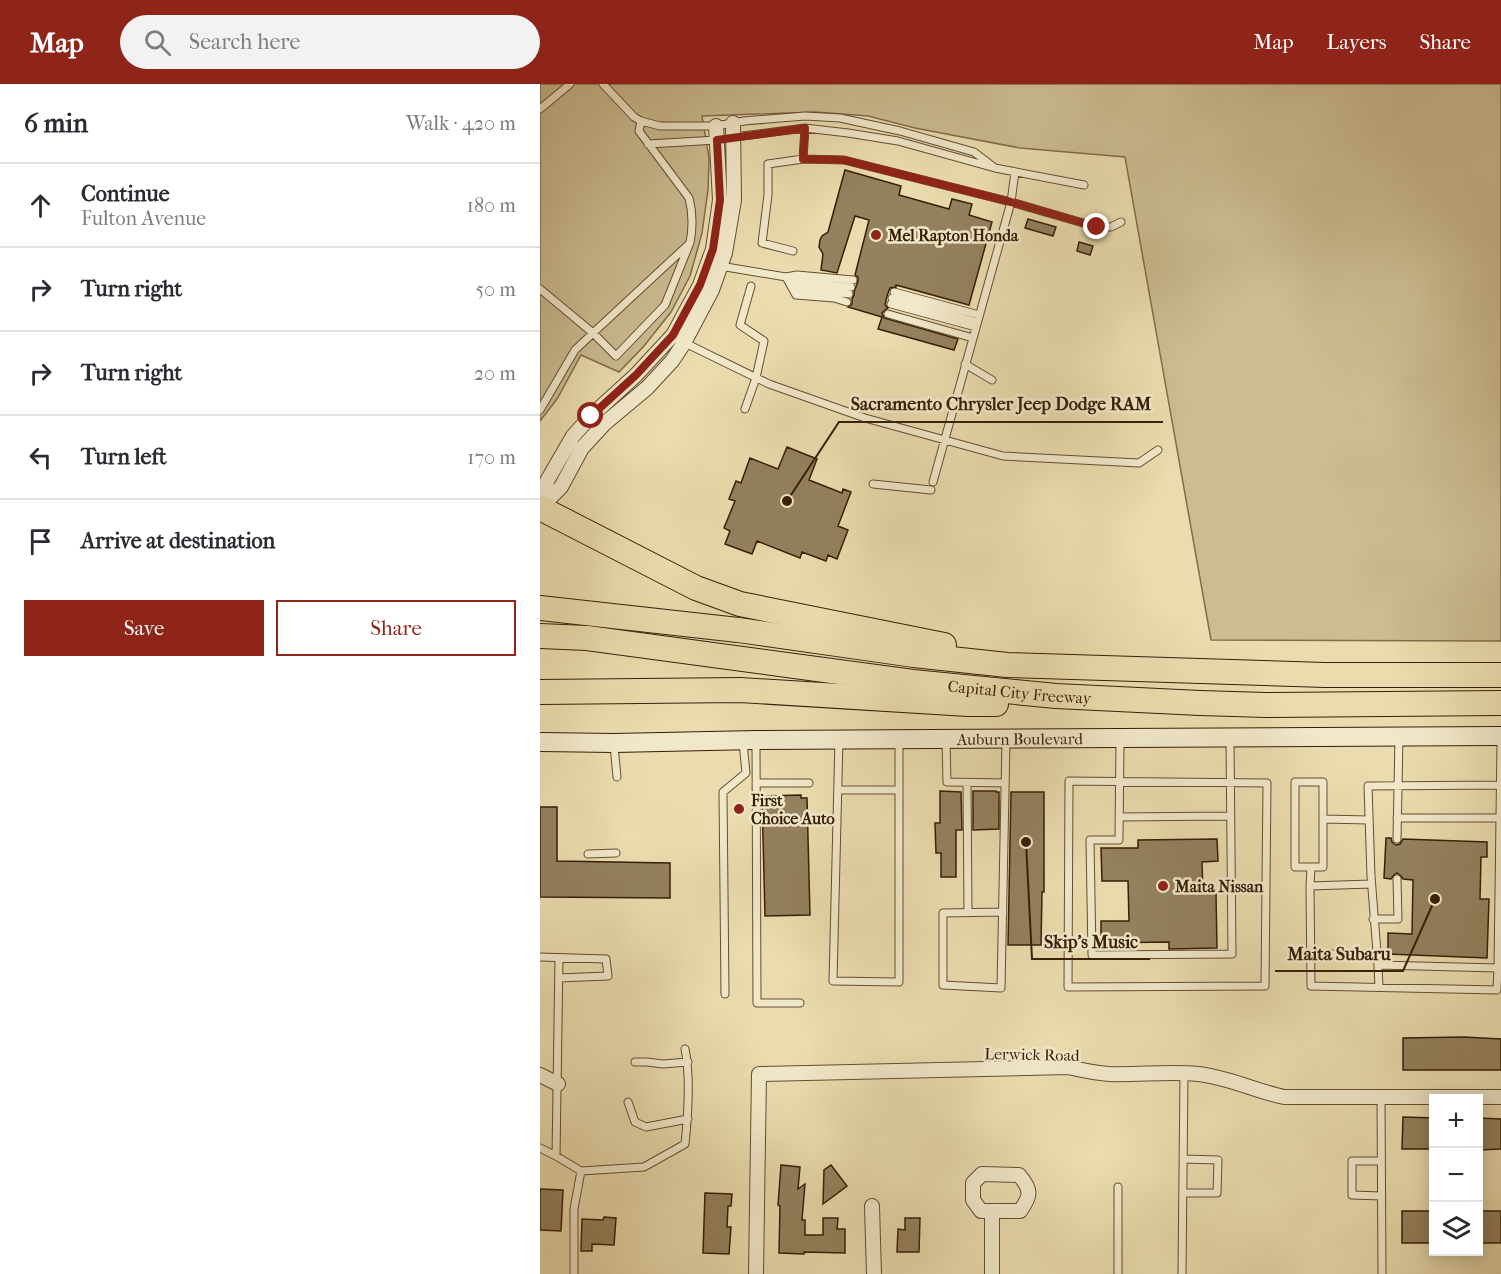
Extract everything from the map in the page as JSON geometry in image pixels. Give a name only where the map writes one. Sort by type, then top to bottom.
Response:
[{"type":"highway","points":[[540,509],[696,588],[740,604],[941,644],[1007,665]]},
{"type":"highway","name":"Capital City Freeway","points":[[540,608],[738,630],[914,656],[1007,665],[1325,675],[1501,675]]},
{"type":"highway","name":"Capital City Freeway","points":[[540,636],[586,638],[913,682],[1056,696],[1200,704],[1501,703]]},
{"type":"highway","points":[[540,692],[741,690],[968,704],[1200,704]]},
{"type":"main road","name":"Auburn Boulevard","points":[[540,742],[1501,736]]},
{"type":"street","points":[[540,509],[547,481],[573,436],[591,416],[678,339],[712,290],[725,253],[734,200],[733,130],[717,133],[720,200],[713,249],[678,339]]},
{"type":"street","name":"Lerwick Road","points":[[756,1274],[759,1074],[1068,1067],[1107,1074],[1184,1074],[1217,1077],[1284,1097],[1501,1097]]},
{"type":"street","points":[[540,1076],[558,1084]]},
{"type":"street","points":[[872,1206],[874,1274]]},
{"type":"street","points":[[992,1212],[992,1274]]},
{"type":"lane","points":[[540,109],[570,84]]},
{"type":"lane","points":[[603,84],[641,122],[717,133]]},
{"type":"lane","points":[[733,130],[805,116],[840,118],[900,131],[974,152],[995,168]]},
{"type":"lane","points":[[540,289],[593,333],[616,356],[665,304],[690,243],[693,229],[692,210],[689,198],[639,131],[641,122]]},
{"type":"lane","points":[[733,130],[805,128],[848,133],[898,141],[995,168],[1084,185]]},
{"type":"lane","points":[[803,159],[805,128]]},
{"type":"lane","points":[[648,144],[717,133]]},
{"type":"lane","points":[[793,251],[762,243],[768,195],[768,164],[803,159],[844,160],[1011,202],[1097,227],[1111,227],[1121,222]]},
{"type":"lane","points":[[873,484],[932,486],[1011,202],[1015,172]]},
{"type":"lane","points":[[540,410],[575,350],[690,243]]},
{"type":"lane","points":[[720,266],[786,277],[797,275],[850,291],[797,288],[786,277]]},
{"type":"lane","points":[[745,409],[756,378],[764,341],[740,326],[751,286]]},
{"type":"lane","points":[[977,321],[892,298],[977,321]]},
{"type":"lane","points":[[888,314],[973,338]]},
{"type":"lane","points":[[678,339],[769,384],[865,418],[1003,456],[1139,463],[1158,450]]},
{"type":"lane","points":[[965,364],[992,380]]},
{"type":"lane","points":[[1120,738],[1119,840],[1090,840],[1092,955],[1232,954],[1230,737]]},
{"type":"lane","points":[[1397,838],[1399,737]]},
{"type":"lane","points":[[839,740],[833,981],[899,982],[899,739]]},
{"type":"lane","points":[[946,739],[947,782],[1005,783]]},
{"type":"lane","points":[[1003,912],[943,913],[942,985],[1001,988],[1003,912],[1006,739]]},
{"type":"lane","points":[[750,740],[756,783],[757,1003],[800,1003]]},
{"type":"lane","points":[[725,994],[723,792],[746,773],[750,740]]},
{"type":"lane","points":[[1311,867],[1311,986],[1497,990],[1501,742]]},
{"type":"lane","points":[[614,743],[617,777]]},
{"type":"lane","points":[[1069,781],[1119,782],[1267,783],[1265,986],[1068,987],[1069,781]]},
{"type":"lane","points":[[1295,782],[1323,782],[1323,867],[1311,867],[1295,867],[1295,782]]},
{"type":"lane","points":[[756,783],[809,783]]},
{"type":"lane","points":[[967,783],[968,912]]},
{"type":"lane","points":[[1379,987],[1371,884],[1368,786],[1500,785]]},
{"type":"lane","points":[[838,790],[899,790]]},
{"type":"lane","points":[[1119,817],[1230,816]]},
{"type":"lane","points":[[1397,818],[1500,818]]},
{"type":"lane","points":[[1323,819],[1369,820]]},
{"type":"lane","points":[[588,854],[616,854]]},
{"type":"lane","points":[[1373,919],[1398,919],[1398,879]]},
{"type":"lane","points":[[1310,886],[1371,884]]},
{"type":"lane","points":[[1311,954],[1377,954]]},
{"type":"lane","points":[[540,957],[606,958],[608,976],[559,978]]},
{"type":"lane","points":[[556,1156],[559,958]]},
{"type":"lane","points":[[1378,964],[1498,968]]},
{"type":"lane","points":[[540,1148],[581,1171],[644,1167],[684,1143],[688,1119],[688,1062],[685,1049]]},
{"type":"lane","points":[[635,1062],[663,1064],[688,1062]]},
{"type":"lane","points":[[1182,1274],[1184,1074]]},
{"type":"lane","points":[[1381,1097],[1382,1274]]},
{"type":"lane","points":[[627,1102],[635,1122],[646,1127],[688,1119]]},
{"type":"lane","points":[[1183,1159],[1218,1160],[1217,1193],[1183,1193]]},
{"type":"lane","points":[[1381,1161],[1352,1161],[1352,1195],[1381,1196]]},
{"type":"lane","points":[[574,1274],[574,1209],[581,1171]]},
{"type":"lane","points":[[1118,1187],[1118,1274]]},
{"type":"shaded area","points":[[540,84],[1501,84],[1501,641],[1211,640],[1125,157],[1020,148],[915,128],[868,116],[816,112],[702,116],[709,158],[708,190],[702,233],[690,276],[671,312],[644,346],[619,372],[581,355],[557,399],[540,421]]},
{"type":"building","points":[[845,170],[901,186],[899,195],[949,209],[952,199],[972,204],[969,215],[992,222],[969,305],[896,285],[890,288],[887,296],[885,305],[888,308],[882,313],[884,318],[958,339],[954,350],[878,329],[882,317],[848,307],[852,304],[858,281],[855,275],[869,220],[855,216],[837,273],[821,270],[823,254],[819,247],[820,240],[828,232]]},
{"type":"building","points":[[1028,219],[1056,227],[1053,236],[1025,228]]},
{"type":"building","points":[[1079,242],[1093,246],[1090,255],[1077,251]]},
{"type":"building","points":[[787,447],[817,459],[809,480],[842,493],[843,489],[851,492],[838,526],[848,530],[837,559],[828,555],[826,561],[802,552],[800,558],[757,541],[752,554],[725,544],[730,531],[724,528],[735,501],[729,499],[736,481],[741,483],[750,458],[778,469]]},
{"type":"building","points":[[940,791],[961,792],[962,830],[956,830],[956,877],[941,877],[941,853],[936,853],[935,823],[940,823]]},
{"type":"building","points":[[973,791],[999,792],[999,829],[973,830]]},
{"type":"building","points":[[1011,792],[1044,792],[1044,892],[1042,892],[1041,945],[1008,945]]},
{"type":"building","points":[[801,795],[801,798],[807,798],[810,915],[765,916],[762,796]]},
{"type":"building","points":[[540,807],[557,807],[557,861],[670,863],[670,898],[540,897]]},
{"type":"building","points":[[1386,838],[1391,838],[1396,845],[1400,844],[1403,839],[1487,842],[1487,857],[1481,857],[1480,899],[1489,899],[1487,958],[1388,954],[1388,933],[1412,934],[1413,880],[1403,879],[1397,873],[1391,879],[1384,878]]},
{"type":"building","points":[[1217,839],[1218,861],[1202,862],[1203,893],[1216,893],[1217,948],[1169,949],[1169,942],[1101,943],[1101,921],[1129,921],[1128,881],[1102,881],[1101,848],[1138,848],[1138,840]]},
{"type":"building","points":[[1403,1038],[1501,1039],[1501,1070],[1403,1070]]},
{"type":"building","points":[[1403,1117],[1429,1118],[1429,1149],[1402,1149]]},
{"type":"building","points":[[1483,1118],[1501,1119],[1501,1149],[1483,1150]]},
{"type":"building","points":[[781,1165],[800,1167],[798,1189],[805,1184],[802,1220],[805,1220],[805,1235],[823,1235],[823,1218],[838,1218],[837,1229],[845,1229],[845,1253],[779,1253],[780,1206],[778,1205]]},
{"type":"building","points":[[831,1165],[847,1186],[823,1204],[824,1170]]},
{"type":"building","points":[[540,1189],[563,1190],[561,1231],[540,1230]]},
{"type":"building","points":[[705,1193],[732,1194],[731,1206],[728,1206],[727,1227],[731,1227],[729,1254],[703,1253]]},
{"type":"building","points":[[1402,1211],[1429,1211],[1429,1243],[1402,1243]]},
{"type":"building","points":[[1483,1211],[1501,1211],[1501,1243],[1483,1243]]},
{"type":"building","points":[[604,1217],[616,1218],[614,1245],[592,1244],[592,1251],[581,1251],[582,1219],[603,1220]]},
{"type":"building","points":[[905,1218],[920,1218],[919,1252],[897,1252],[898,1229],[905,1230]]},
{"type":"place","name":"Mel Rapton Honda","points":[[876,235]]},
{"type":"place","name":"Sacramento Chrysler Jeep Dodge RAM","points":[[787,501]]},
{"type":"place","name":"First Choice Auto","points":[[739,809]]},
{"type":"place","name":"Skip's Music","points":[[1026,842]]},
{"type":"place","name":"Maita Nissan","points":[[1163,886]]},
{"type":"place","name":"Maita Subaru","points":[[1435,899]]},
{"type":"route","points":[[591,416],[636,375],[673,335],[700,285],[713,249],[720,200],[717,140],[805,128],[803,159],[844,160],[1011,202],[1097,227]]}]
